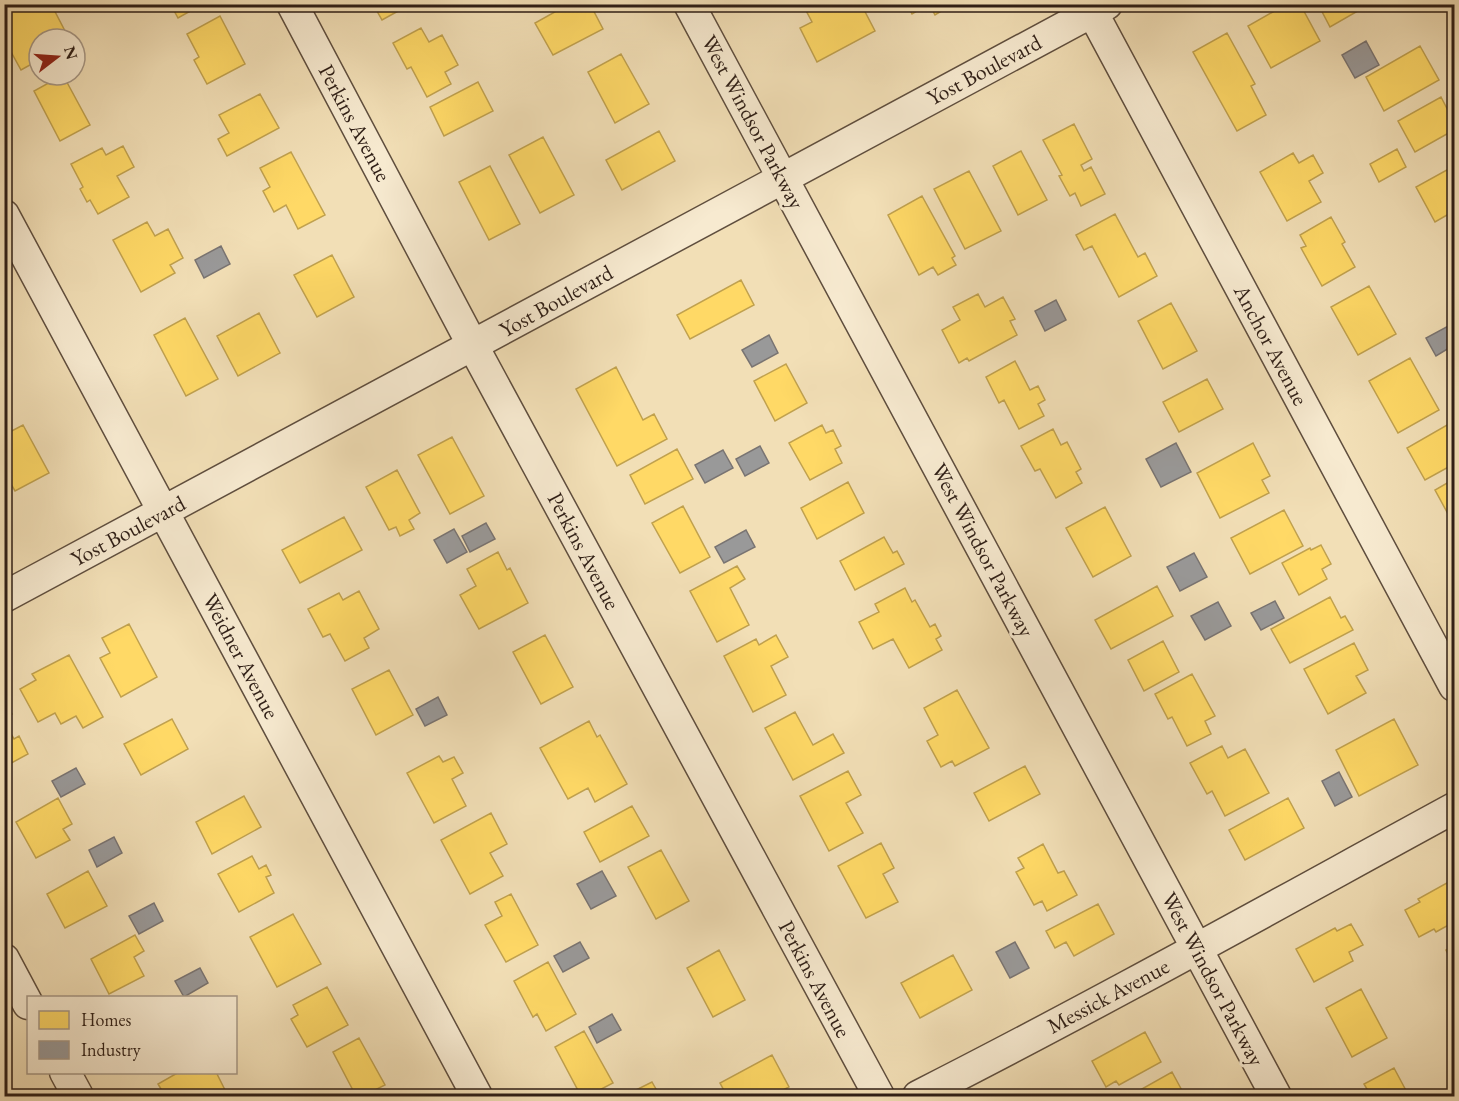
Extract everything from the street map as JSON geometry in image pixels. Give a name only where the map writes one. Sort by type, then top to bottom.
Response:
[{"type":"street","name":"Perkins Avenue","points":[[292,4],[473,346],[879,1096]]},
{"type":"street","name":"West Windsor Parkway","points":[[689,4],[1276,1096]]},
{"type":"street","name":"Yost Boulevard","points":[[4,597],[473,346],[1096,7]]},
{"type":"street","name":"Anchor Avenue","points":[[1096,7],[1455,686]]},
{"type":"street","name":"Weidner Avenue","points":[[4,216],[477,1096]]},
{"type":"street","name":"Messick Avenue","points":[[918,1096],[1120,992],[1196,948],[1455,808]]},
{"type":"street","points":[[4,959],[27,1002]]},
{"type":"street","points":[[66,1074],[78,1096]]},
{"type":"building: Homes","points":[[23,4],[51,4],[63,27],[27,27],[27,67],[21,70],[4,39],[4,14]]},
{"type":"building: Homes","points":[[165,4],[203,4],[178,18],[172,7],[167,9]]},
{"type":"building: Homes","points":[[373,4],[411,4],[382,20]]},
{"type":"building: Homes","points":[[569,4],[590,4],[603,29],[553,55],[535,23]]},
{"type":"building: Homes","points":[[861,4],[875,31],[817,62],[800,28],[812,22],[803,5]]},
{"type":"building: Homes","points":[[907,4],[929,4],[912,14]]},
{"type":"building: Homes","points":[[929,4],[953,4],[935,15]]},
{"type":"building: Homes","points":[[1287,4],[1300,4],[1320,41],[1271,68],[1248,26]]},
{"type":"building: Homes","points":[[1318,4],[1370,4],[1330,27]]},
{"type":"building: Homes","points":[[220,16],[245,64],[207,84],[194,60],[199,57],[187,34]]},
{"type":"building: Homes","points":[[421,28],[429,42],[442,35],[458,65],[445,72],[451,84],[427,97],[411,67],[407,69],[393,43]]},
{"type":"building: Homes","points":[[1227,33],[1255,84],[1251,86],[1266,115],[1237,131],[1193,52]]},
{"type":"building: Homes","points":[[1420,46],[1439,80],[1384,111],[1366,77]]},
{"type":"building: Homes","points":[[621,54],[649,104],[615,123],[588,72]]},
{"type":"building: Homes","points":[[478,82],[493,111],[444,136],[430,107]]},
{"type":"building: Homes","points":[[41,87],[69,87],[90,125],[60,141],[34,91]]},
{"type":"building: Homes","points":[[260,94],[279,128],[227,156],[218,139],[229,133],[219,115]]},
{"type":"building: Homes","points":[[1441,97],[1454,122],[1454,130],[1415,152],[1398,121]]},
{"type":"building: Homes","points":[[1074,124],[1092,159],[1081,165],[1084,171],[1091,167],[1105,194],[1081,206],[1075,193],[1070,196],[1059,176],[1062,175],[1043,140]]},
{"type":"building: Homes","points":[[659,131],[675,161],[622,190],[606,160]]},
{"type":"building: Homes","points":[[543,137],[574,195],[540,213],[509,155]]},
{"type":"building: Homes","points":[[123,146],[134,167],[117,176],[129,197],[98,214],[90,200],[87,202],[80,189],[83,187],[71,164],[102,148],[106,155]]},
{"type":"building: Homes","points":[[1397,149],[1406,167],[1379,182],[1370,164]]},
{"type":"building: Homes","points":[[1021,151],[1047,200],[1018,215],[993,166]]},
{"type":"building: Homes","points":[[291,152],[325,215],[298,229],[286,205],[274,212],[263,191],[270,187],[260,168]]},
{"type":"building: Homes","points":[[1293,153],[1299,163],[1313,155],[1323,173],[1309,181],[1321,202],[1287,221],[1260,172]]},
{"type":"building: Homes","points":[[490,166],[520,224],[489,240],[459,182]]},
{"type":"building: Homes","points":[[1454,166],[1454,211],[1435,222],[1416,187]]},
{"type":"building: Homes","points":[[969,171],[1001,231],[965,249],[934,189]]},
{"type":"building: Homes","points":[[922,196],[955,256],[952,258],[956,265],[938,275],[933,267],[919,275],[888,215]]},
{"type":"building: Homes","points":[[1115,214],[1138,257],[1145,253],[1157,276],[1119,297],[1092,246],[1084,250],[1076,235]]},
{"type":"building: Homes","points":[[1331,217],[1345,242],[1342,244],[1355,267],[1322,286],[1301,248],[1306,246],[1300,235]]},
{"type":"building: Homes","points":[[147,222],[155,236],[168,229],[183,258],[170,265],[175,273],[141,292],[113,240]]},
{"type":"building: Homes","points":[[332,255],[354,297],[317,317],[294,275]]},
{"type":"building: Homes","points":[[741,280],[754,305],[690,339],[677,315]]},
{"type":"building: Homes","points":[[1369,286],[1396,334],[1358,355],[1331,307]]},
{"type":"building: Homes","points":[[978,294],[985,307],[1003,297],[1015,319],[1010,321],[1017,335],[969,361],[967,358],[959,363],[942,330],[960,320],[953,307]]},
{"type":"building: Homes","points":[[1171,303],[1197,351],[1163,369],[1138,321]]},
{"type":"building: Homes","points":[[259,313],[280,353],[238,376],[217,336]]},
{"type":"building: Homes","points":[[185,318],[218,379],[186,396],[154,335]]},
{"type":"building: Homes","points":[[1410,358],[1439,410],[1398,433],[1369,381]]},
{"type":"building: Homes","points":[[1015,361],[1030,390],[1038,386],[1045,400],[1038,404],[1044,416],[1019,429],[1004,400],[999,403],[986,377]]},
{"type":"building: Homes","points":[[786,364],[807,403],[775,421],[754,381]]},
{"type":"building: Homes","points":[[616,367],[643,420],[654,414],[667,439],[617,466],[576,389]]},
{"type":"building: Homes","points":[[1207,379],[1223,409],[1179,432],[1163,402]]},
{"type":"building: Homes","points":[[4,391],[11,404],[4,408]]},
{"type":"building: Homes","points":[[1454,421],[1454,464],[1425,480],[1407,448]]},
{"type":"building: Homes","points":[[23,425],[49,473],[15,491],[4,472],[4,435]]},
{"type":"building: Homes","points":[[822,425],[826,433],[833,430],[841,446],[835,449],[842,463],[810,480],[789,443]]},
{"type":"building: Homes","points":[[1053,429],[1061,445],[1067,442],[1081,469],[1076,472],[1082,483],[1056,498],[1040,469],[1035,471],[1021,446]]},
{"type":"building: Homes","points":[[452,437],[484,496],[450,514],[418,455]]},
{"type":"building: Homes","points":[[1253,443],[1270,476],[1262,480],[1269,493],[1220,518],[1197,473]]},
{"type":"building: Homes","points":[[677,449],[693,479],[645,504],[630,475]]},
{"type":"building: Homes","points":[[397,470],[420,513],[409,520],[414,529],[400,536],[396,527],[389,530],[366,487]]},
{"type":"building: Homes","points":[[1454,479],[1454,525],[1435,490]]},
{"type":"building: Homes","points":[[848,482],[864,513],[817,539],[801,508]]},
{"type":"building: Homes","points":[[683,506],[710,557],[680,573],[652,523]]},
{"type":"building: Homes","points":[[1105,507],[1131,556],[1093,577],[1066,528]]},
{"type":"building: Homes","points":[[1284,510],[1303,546],[1250,574],[1231,538]]},
{"type":"building: Homes","points":[[344,517],[362,550],[300,583],[282,550]]},
{"type":"building: Homes","points":[[884,537],[893,553],[897,551],[904,564],[855,590],[840,561]]},
{"type":"building: Homes","points":[[1321,545],[1331,564],[1322,569],[1327,579],[1299,595],[1282,563],[1310,548],[1311,550]]},
{"type":"building: Homes","points":[[498,552],[507,570],[510,568],[528,603],[479,629],[460,595],[476,586],[467,569]]},
{"type":"building: Homes","points":[[737,566],[745,579],[730,588],[749,625],[717,642],[690,591]]},
{"type":"building: Homes","points":[[1157,586],[1173,616],[1111,649],[1095,620]]},
{"type":"building: Homes","points":[[905,588],[912,602],[915,600],[930,627],[935,624],[941,636],[936,639],[942,650],[909,668],[893,639],[873,649],[859,622],[879,612],[875,604]]},
{"type":"building: Homes","points":[[359,591],[379,629],[364,638],[369,648],[345,661],[330,634],[323,637],[308,609],[339,593],[343,600]]},
{"type":"building: Homes","points":[[1330,597],[1341,618],[1345,616],[1353,630],[1290,663],[1271,629]]},
{"type":"building: Homes","points":[[129,624],[157,677],[121,697],[100,658],[110,653],[102,638]]},
{"type":"building: Homes","points":[[545,635],[573,687],[541,704],[513,652]]},
{"type":"building: Homes","points":[[776,635],[788,657],[771,666],[786,695],[753,712],[724,656],[756,639],[759,645]]},
{"type":"building: Homes","points":[[1163,641],[1179,672],[1144,691],[1128,660]]},
{"type":"building: Homes","points":[[1354,643],[1368,670],[1356,676],[1366,693],[1328,714],[1304,669]]},
{"type":"building: Homes","points":[[69,655],[103,717],[83,728],[76,716],[61,724],[55,713],[38,722],[20,689],[36,680],[32,674]]},
{"type":"building: Homes","points":[[389,670],[413,715],[376,735],[352,689]]},
{"type":"building: Homes","points":[[1192,674],[1215,716],[1205,721],[1211,734],[1187,746],[1172,717],[1168,719],[1155,694]]},
{"type":"building: Homes","points":[[957,690],[989,748],[955,766],[952,761],[941,767],[927,741],[938,735],[924,708]]},
{"type":"building: Homes","points":[[4,701],[12,714],[4,719]]},
{"type":"building: Homes","points":[[795,712],[813,745],[833,734],[844,753],[793,780],[765,728]]},
{"type":"building: Homes","points":[[172,719],[188,749],[141,775],[124,744]]},
{"type":"building: Homes","points":[[1394,719],[1418,765],[1359,796],[1336,750]]},
{"type":"building: Homes","points":[[589,721],[597,737],[600,735],[627,784],[595,802],[588,788],[568,799],[540,748]]},
{"type":"building: Homes","points":[[4,722],[14,739],[19,736],[28,754],[4,767]]},
{"type":"building: Homes","points":[[1222,746],[1228,758],[1245,749],[1269,793],[1225,816],[1212,791],[1207,794],[1190,763]]},
{"type":"building: Homes","points":[[439,756],[443,762],[454,757],[463,773],[452,779],[466,806],[434,823],[407,773]]},
{"type":"building: Homes","points":[[1025,766],[1040,794],[989,821],[974,793]]},
{"type":"building: Homes","points":[[848,771],[861,795],[846,803],[863,833],[829,851],[800,796]]},
{"type":"building: Homes","points":[[244,796],[261,827],[212,854],[196,822]]},
{"type":"building: Homes","points":[[58,798],[72,824],[63,829],[70,840],[36,858],[16,822]]},
{"type":"building: Homes","points":[[1288,798],[1304,828],[1245,860],[1229,830]]},
{"type":"building: Homes","points":[[632,806],[649,836],[600,862],[584,832]]},
{"type":"building: Homes","points":[[491,813],[507,844],[490,853],[503,876],[470,894],[441,840]]},
{"type":"building: Homes","points":[[881,843],[894,868],[883,874],[898,902],[866,918],[838,866]]},
{"type":"building: Homes","points":[[1043,844],[1058,873],[1064,871],[1077,895],[1047,911],[1042,901],[1034,905],[1016,872],[1024,868],[1018,858]]},
{"type":"building: Homes","points":[[661,850],[689,901],[656,919],[628,867]]},
{"type":"building: Homes","points":[[252,856],[259,869],[266,865],[271,875],[266,877],[274,893],[239,912],[218,874]]},
{"type":"building: Homes","points":[[88,871],[107,906],[65,928],[47,894]]},
{"type":"building: Homes","points":[[1454,879],[1454,922],[1436,932],[1434,929],[1419,937],[1405,910],[1420,902],[1418,899]]},
{"type":"building: Homes","points":[[511,894],[538,945],[506,962],[485,925],[502,916],[495,902]]},
{"type":"building: Homes","points":[[1098,904],[1114,934],[1074,956],[1066,942],[1055,948],[1046,931]]},
{"type":"building: Homes","points":[[293,914],[321,964],[277,987],[250,937]]},
{"type":"building: Homes","points":[[1351,924],[1363,945],[1349,952],[1353,961],[1314,982],[1296,949],[1335,928],[1337,931]]},
{"type":"building: Homes","points":[[135,935],[144,951],[134,957],[144,976],[109,994],[91,959]]},
{"type":"building: Homes","points":[[1454,945],[1454,967],[1446,950]]},
{"type":"building: Homes","points":[[719,950],[745,1000],[713,1017],[687,968]]},
{"type":"building: Homes","points":[[953,955],[972,990],[920,1018],[901,983]]},
{"type":"building: Homes","points":[[548,962],[576,1014],[546,1031],[537,1014],[533,1017],[514,981]]},
{"type":"building: Homes","points":[[327,987],[348,1025],[307,1047],[291,1019],[298,1015],[293,1005]]},
{"type":"building: Homes","points":[[1361,989],[1387,1038],[1352,1057],[1326,1008]]},
{"type":"building: Homes","points":[[584,1031],[613,1083],[588,1096],[581,1096],[555,1047]]},
{"type":"building: Homes","points":[[1145,1032],[1161,1062],[1119,1085],[1116,1081],[1106,1087],[1092,1061]]},
{"type":"building: Homes","points":[[359,1038],[385,1085],[363,1096],[356,1096],[333,1052]]},
{"type":"building: Homes","points":[[772,1055],[789,1087],[771,1096],[727,1096],[720,1083]]},
{"type":"building: Homes","points":[[1394,1068],[1409,1096],[1371,1096],[1364,1084]]},
{"type":"building: Homes","points":[[1172,1072],[1185,1096],[1143,1096],[1140,1090]]},
{"type":"building: Homes","points":[[176,1074],[217,1074],[228,1096],[165,1096],[158,1084]]},
{"type":"building: Homes","points":[[652,1082],[660,1096],[624,1096]]},
{"type":"building: Homes","points":[[1418,1092],[1421,1096],[1409,1096]]},
{"type":"building: Industry","points":[[1366,41],[1379,65],[1355,78],[1342,55]]},
{"type":"building: Industry","points":[[221,246],[230,264],[204,278],[195,260]]},
{"type":"building: Industry","points":[[1056,300],[1066,320],[1045,331],[1035,311]]},
{"type":"building: Industry","points":[[1452,324],[1454,345],[1436,356],[1426,338]]},
{"type":"building: Industry","points":[[769,335],[778,353],[752,367],[742,350]]},
{"type":"building: Industry","points":[[1176,443],[1191,472],[1161,487],[1146,459]]},
{"type":"building: Industry","points":[[760,446],[769,463],[745,476],[736,459]]},
{"type":"building: Industry","points":[[723,450],[733,468],[705,483],[695,465]]},
{"type":"building: Industry","points":[[486,523],[495,539],[470,552],[462,536]]},
{"type":"building: Industry","points":[[454,529],[467,552],[447,563],[434,540]]},
{"type":"building: Industry","points":[[746,530],[755,547],[724,563],[715,547]]},
{"type":"building: Industry","points":[[1194,553],[1207,577],[1180,591],[1167,567]]},
{"type":"building: Industry","points":[[1275,601],[1284,618],[1261,630],[1251,613]]},
{"type":"building: Industry","points":[[1218,602],[1231,626],[1205,640],[1191,616]]},
{"type":"building: Industry","points":[[438,697],[447,715],[425,726],[416,709]]},
{"type":"building: Industry","points":[[76,768],[85,784],[61,797],[52,781]]},
{"type":"building: Industry","points":[[1339,772],[1352,797],[1335,806],[1322,781]]},
{"type":"building: Industry","points":[[114,837],[122,853],[97,867],[89,850]]},
{"type":"building: Industry","points":[[602,871],[616,896],[591,909],[577,884]]},
{"type":"building: Industry","points":[[154,903],[163,921],[139,934],[129,916]]},
{"type":"building: Industry","points":[[580,942],[589,958],[563,972],[554,956]]},
{"type":"building: Industry","points":[[1015,942],[1029,968],[1010,978],[996,952]]},
{"type":"building: Industry","points":[[200,968],[208,983],[183,996],[175,981]]},
{"type":"building: Industry","points":[[612,1014],[621,1030],[597,1043],[589,1027]]}]
